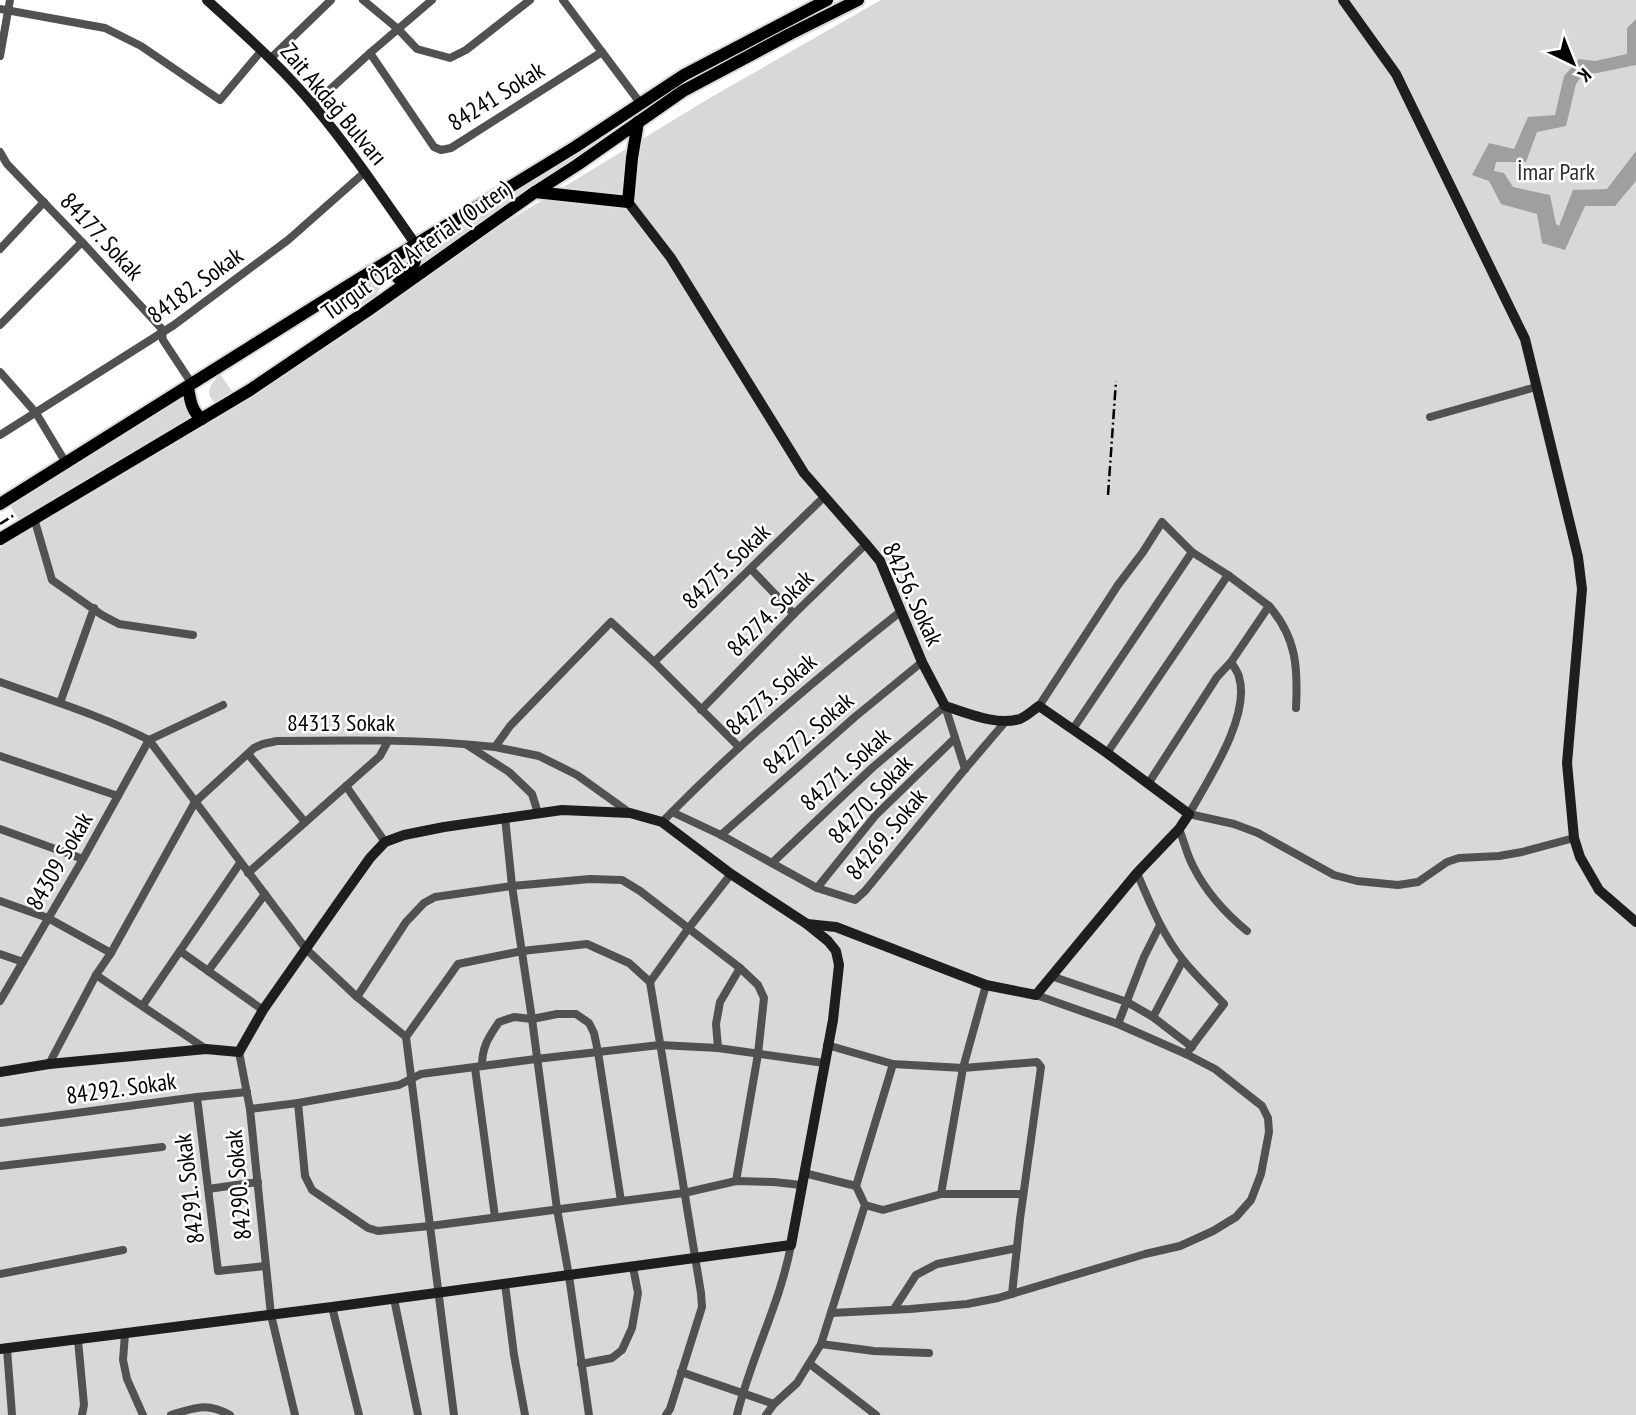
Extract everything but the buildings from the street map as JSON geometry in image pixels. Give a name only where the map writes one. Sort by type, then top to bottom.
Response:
[{"type":"main road","name":"Turgut Özal Arterial (Outer)","points":[[0,505],[349,285],[575,147],[684,75],[808,4],[827,0]]},
{"type":"main road","name":"Turgut Özal Arterial (Outer)","points":[[0,539],[250,390],[683,91],[858,0]]},
{"type":"main road","points":[[535,192],[628,202],[638,122]]},
{"type":"main road","points":[[367,311],[380,292],[412,269],[417,258],[416,245]]},
{"type":"main road","points":[[190,385],[190,400],[202,419]]},
{"type":"street","points":[[0,56],[4,10],[10,0]]},
{"type":"street","name":"Zait Akdağ Bulvarı","points":[[207,0],[266,55],[313,105],[365,172],[416,245]]},
{"type":"street","points":[[4,10],[105,28],[141,46],[219,100],[266,55],[331,0]]},
{"type":"street","points":[[363,0],[398,29],[416,49],[450,58],[466,50],[530,0]]},
{"type":"street","points":[[313,105],[432,0]]},
{"type":"street","points":[[563,0],[641,104]]},
{"type":"street","points":[[1343,0],[1396,74],[1525,339],[1578,557],[1582,589],[1567,763],[1574,838],[1580,857],[1599,890],[1636,922]]},
{"type":"street","name":"84241 Sokak","points":[[370,53],[434,147],[441,150],[451,148],[602,52]]},
{"type":"street","name":"84177. Sokak","points":[[0,152],[7,164],[161,328],[163,340],[190,385]]},
{"type":"street","points":[[0,171],[7,164]]},
{"type":"street","name":"84182. Sokak","points":[[0,435],[162,333],[288,240],[365,172]]},
{"type":"street","points":[[0,249],[44,202]]},
{"type":"street","name":"84256. Sokak","points":[[628,202],[671,258],[804,473],[880,562],[922,662],[945,706]]},
{"type":"street","points":[[0,325],[82,242]]},
{"type":"street","points":[[0,373],[36,413],[66,463]]},
{"type":"street","points":[[1430,417],[1536,387]]},
{"type":"street","name":"84275. Sokak","points":[[654,662],[824,497]]},
{"type":"street","points":[[34,518],[52,580],[119,624],[193,635]]},
{"type":"street","points":[[945,706],[1003,722],[1023,718],[1039,706],[1162,522],[1192,552],[1228,575],[1281,619],[1292,644],[1298,676],[1296,708]]},
{"type":"street","name":"84274. Sokak","points":[[701,710],[866,544]]},
{"type":"street","points":[[1073,729],[1192,552]]},
{"type":"street","points":[[751,569],[794,614]]},
{"type":"street","points":[[1107,753],[1228,575]]},
{"type":"street","points":[[1148,784],[1217,677],[1231,662],[1269,607]]},
{"type":"street","points":[[60,703],[94,608]]},
{"type":"street","name":"84273. Sokak","points":[[672,812],[739,747],[825,672],[900,612]]},
{"type":"street","points":[[495,747],[509,726],[611,622],[739,747]]},
{"type":"street","name":"84272. Sokak","points":[[721,835],[856,716],[922,662]]},
{"type":"street","points":[[1036,995],[1189,814],[1214,771],[1236,722],[1242,695],[1239,675],[1231,662]]},
{"type":"street","points":[[0,682],[60,703],[149,740],[306,948],[357,997],[405,1037],[454,1415]]},
{"type":"street","points":[[149,740],[223,705]]},
{"type":"street","points":[[945,706],[965,769]]},
{"type":"street","name":"84271. Sokak","points":[[772,863],[872,768],[945,706]]},
{"type":"street","points":[[1039,706],[1189,814],[1234,824],[1258,833],[1334,876],[1398,885],[1418,882],[1447,862],[1459,858],[1499,856],[1574,838]]},
{"type":"street","name":"84269. Sokak","points":[[672,812],[721,835],[817,888],[855,900],[1006,721]]},
{"type":"street","name":"84270. Sokak","points":[[817,888],[876,816],[954,739]]},
{"type":"street","name":"84309 Sokak","points":[[0,1001],[149,740]]},
{"type":"street","name":"84313 Sokak","points":[[49,1064],[96,975],[195,802],[262,744],[277,741],[388,741],[495,747],[539,756],[576,775],[631,813]]},
{"type":"street","points":[[247,873],[380,756],[388,741]]},
{"type":"street","points":[[464,744],[509,772],[532,794],[538,813]]},
{"type":"street","points":[[248,754],[305,822]]},
{"type":"street","points":[[0,756],[118,796]]},
{"type":"street","points":[[346,786],[385,842]]},
{"type":"street","points":[[0,1072],[49,1064],[206,1049],[239,1052],[263,1010],[306,948],[370,858],[385,842],[404,835],[562,810],[631,813],[662,822],[731,874],[807,924],[836,951],[839,965],[832,1020],[791,1245],[782,1282],[742,1392],[737,1415]]},
{"type":"street","points":[[662,822],[672,812]]},
{"type":"street","points":[[505,817],[512,887],[557,1209],[589,1415]]},
{"type":"street","points":[[0,829],[83,859]]},
{"type":"street","points":[[1179,829],[1192,865],[1212,897],[1247,931]]},
{"type":"street","points":[[143,1005],[240,863]]},
{"type":"street","points":[[1137,873],[1160,925],[1183,960],[1224,1004],[1189,1050]]},
{"type":"street","points":[[650,982],[731,874]]},
{"type":"street","points":[[357,997],[406,922],[424,903],[435,897],[590,879],[622,880],[740,968],[758,985],[764,998],[758,1054],[736,1181]]},
{"type":"street","points":[[208,971],[265,894]]},
{"type":"street","points":[[0,901],[48,918],[111,953]]},
{"type":"street","points":[[807,924],[835,926],[986,985],[1036,995],[1189,1050]]},
{"type":"street","points":[[1118,1024],[1144,957],[1160,925]]},
{"type":"street","points":[[405,1037],[458,964],[522,951],[587,944],[629,963],[650,982],[697,1259],[702,1307],[666,1415]]},
{"type":"street","points":[[180,951],[263,1010]]},
{"type":"street","points":[[0,954],[23,962]]},
{"type":"street","points":[[1153,1017],[1183,960]]},
{"type":"street","points":[[718,1048],[716,1024],[720,1003],[740,968]]},
{"type":"street","points":[[96,975],[206,1049]]},
{"type":"street","points":[[831,1313],[967,1304],[1012,1294],[1180,1246],[1236,1217],[1251,1200],[1261,1174],[1269,1132],[1262,1106],[1189,1050],[1153,1017],[1126,1002],[1051,976]]},
{"type":"street","points":[[941,1194],[963,1068],[986,985]]},
{"type":"street","points":[[495,1217],[478,1067],[486,1041],[499,1022],[514,1017],[532,1019],[556,1014],[576,1014],[589,1023],[598,1052],[621,1201]]},
{"type":"street","points":[[250,1109],[399,1085],[421,1074],[660,1045],[718,1048],[824,1063]]},
{"type":"street","points":[[827,1045],[893,1063],[963,1068],[1037,1062],[1041,1067],[1012,1294]]},
{"type":"street","name":"84290. Sokak","points":[[239,1052],[250,1109],[271,1315],[292,1415]]},
{"type":"street","points":[[766,1415],[797,1383],[821,1345],[865,1205],[856,1186],[893,1063]]},
{"type":"street","name":"84292. Sokak","points":[[0,1124],[247,1092]]},
{"type":"street","name":"84291. Sokak","points":[[197,1097],[218,1271],[265,1266]]},
{"type":"street","points":[[298,1102],[305,1176],[312,1190],[373,1230],[430,1226],[684,1193],[736,1181],[801,1185]]},
{"type":"street","points":[[0,1166],[162,1147]]},
{"type":"street","points":[[804,1173],[856,1186]]},
{"type":"street","points":[[208,1189],[258,1182]]},
{"type":"street","points":[[865,1205],[883,1210],[941,1194],[1023,1194]]},
{"type":"street","points":[[12,1415],[4,1349],[791,1245]]},
{"type":"street","points":[[894,1309],[916,1275],[937,1264],[1017,1248]]},
{"type":"street","points":[[0,1273],[122,1250]]},
{"type":"street","points":[[581,1364],[612,1358],[622,1350],[632,1328],[638,1293],[633,1267]]},
{"type":"street","points":[[505,1284],[525,1415]]},
{"type":"street","points":[[394,1299],[418,1415]]},
{"type":"street","points":[[332,1307],[359,1415]]},
{"type":"street","points":[[125,1334],[124,1360],[127,1379],[143,1415]]},
{"type":"street","points":[[78,1340],[80,1385],[84,1405],[82,1415]]},
{"type":"street","points":[[821,1345],[874,1352],[929,1353]]},
{"type":"street","points":[[810,1364],[876,1415]]},
{"type":"street","points":[[681,1372],[774,1405]]},
{"type":"street","points":[[172,1415],[198,1406],[208,1406],[230,1415]]},
{"type":"green space","points":[[839,0],[845,0],[689,82],[600,140],[419,266],[424,247],[599,139],[688,80]]},
{"type":"green space","name":"İmar Park","points":[[881,0],[1636,0],[1636,1415],[0,1415],[0,548],[204,422],[411,280],[708,99]]},
{"type":"green space","points":[[410,256],[410,264],[405,270],[380,288],[372,303],[357,313],[347,296]]},
{"type":"green space","points":[[220,374],[234,394],[217,404],[209,393]]},
{"type":"green space","points":[[181,397],[186,406],[199,415],[19,520],[10,506]]},
{"type":"shaded area","points":[[1636,19],[1636,65],[1584,73],[1576,84],[1566,126],[1537,132],[1526,162],[1496,162],[1494,171],[1504,173],[1513,187],[1550,195],[1556,224],[1559,226],[1573,190],[1607,189],[1636,151],[1636,181],[1615,206],[1585,206],[1565,250],[1542,243],[1537,214],[1501,204],[1489,181],[1472,175],[1489,143],[1514,149],[1528,117],[1555,115],[1564,76],[1579,59],[1595,61],[1627,54],[1627,28]]},
{"type":"railway","points":[[1108,495],[1116,381]]},
{"type":"railway","points":[[0,524],[14,515]]}]
